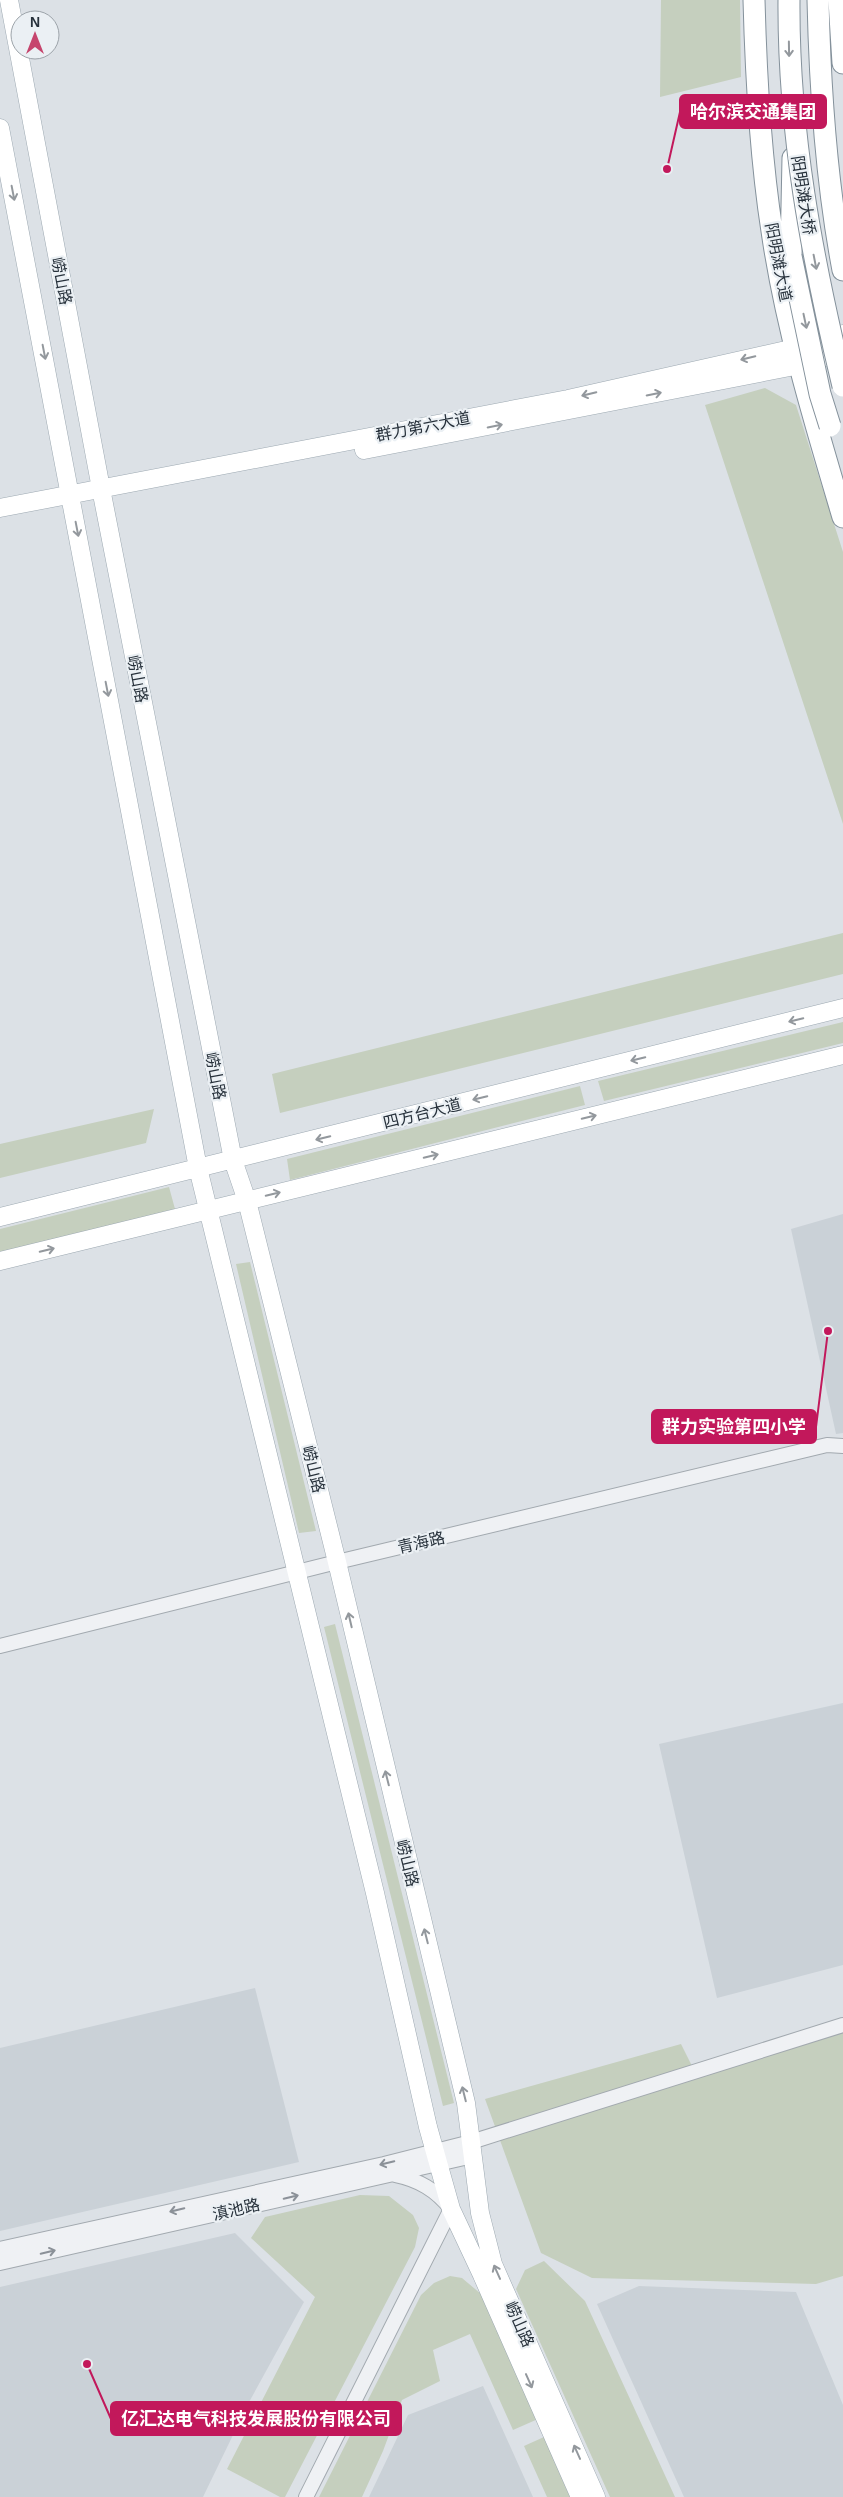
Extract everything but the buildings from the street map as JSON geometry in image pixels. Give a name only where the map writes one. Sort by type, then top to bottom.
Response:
[{"type":"highway","name":"阳明滩大道","points":[[754,0],[763,163],[772,231],[797,356],[843,517]]},
{"type":"highway","points":[[766,0],[772,124],[782,205],[820,394],[843,471]]},
{"type":"highway","name":"阳明滩大桥","points":[[789,0],[793,122],[805,207],[821,296],[843,386]]},
{"type":"highway","name":"阳明滩大桥","points":[[818,0],[823,126],[832,206],[843,270]]},
{"type":"highway","points":[[839,0],[843,63]]},
{"type":"highway","points":[[791,256],[793,122]]},
{"type":"highway","points":[[823,126],[843,190]]},
{"type":"main road","name":"崂山路","points":[[9,0],[102,493],[233,1160],[247,1201],[337,1562],[466,2103],[480,2213],[493,2264],[596,2497]]},
{"type":"main road","name":"崂山路","points":[[0,128],[198,1168],[375,1893],[436,2158],[451,2209],[580,2497]]},
{"type":"main road","name":"群力第六大道","points":[[797,356],[843,334]]},
{"type":"main road","name":"群力第六大道","points":[[0,520],[102,493],[568,399],[797,356],[843,352]]},
{"type":"main road","name":"群力第六大道","points":[[0,508],[72,500]]},
{"type":"main road","name":"四方台大道","points":[[0,1217],[843,1008]]},
{"type":"main road","points":[[0,1261],[843,1055]]},
{"type":"street","name":"青海路","points":[[0,1646],[337,1562],[827,1445],[843,1446]]},
{"type":"street","name":"滇池路","points":[[0,2250],[472,2149],[843,2024]]},
{"type":"street","name":"滇池路","points":[[0,2262],[392,2175],[436,2158]]},
{"type":"street","points":[[306,2497],[451,2209],[430,2188],[409,2178],[392,2175]]},
{"type":"shaded area","points":[[843,1214],[843,1433],[836,1434],[791,1229]]},
{"type":"shaded area","points":[[843,1703],[843,1965],[717,1998],[659,1744]]},
{"type":"shaded area","points":[[255,1988],[299,2162],[0,2231],[0,2048]]},
{"type":"shaded area","points":[[235,2233],[304,2302],[248,2404],[203,2497],[0,2497],[0,2287]]},
{"type":"shaded area","points":[[639,2286],[796,2292],[843,2405],[843,2497],[684,2497],[597,2304]]},
{"type":"shaded area","points":[[483,2386],[533,2497],[369,2497],[408,2415]]},
{"type":"green space","points":[[661,0],[740,0],[741,77],[660,97]]},
{"type":"green space","points":[[765,388],[796,405],[843,552],[843,824],[705,405]]},
{"type":"green space","points":[[843,933],[843,974],[280,1113],[272,1074]]},
{"type":"green space","points":[[843,1022],[843,1043],[604,1101],[598,1081]]},
{"type":"green space","points":[[580,1086],[585,1105],[290,1180],[287,1159]]},
{"type":"green space","points":[[154,1109],[146,1143],[0,1178],[0,1144]]},
{"type":"green space","points":[[169,1187],[175,1209],[0,1252],[0,1229]]},
{"type":"green space","points":[[250,1262],[316,1531],[299,1533],[236,1264]]},
{"type":"green space","points":[[335,1624],[454,2103],[443,2106],[324,1627]]},
{"type":"green space","points":[[843,2027],[843,2276],[816,2284],[592,2278],[541,2253],[485,2099],[681,2044],[693,2068]]},
{"type":"green space","points":[[360,2195],[389,2196],[413,2215],[419,2228],[415,2247],[285,2497],[280,2497],[227,2469],[315,2297],[251,2238],[265,2217]]},
{"type":"green space","points":[[544,2261],[585,2301],[675,2497],[610,2497],[516,2289],[525,2270]]},
{"type":"green space","points":[[450,2276],[462,2278],[481,2294],[538,2419],[513,2430],[470,2334],[433,2350],[440,2381],[402,2400],[383,2451],[362,2497],[319,2497],[421,2295],[434,2283]]},
{"type":"green space","points":[[544,2437],[570,2497],[547,2497],[524,2446]]},
{"type":"place","name":"哈尔滨交通集团","points":[[667,169]]},
{"type":"place","name":"群力实验第四小学","points":[[828,1331]]},
{"type":"place","name":"亿汇达电气科技发展股份有限公司","points":[[87,2364]]}]
